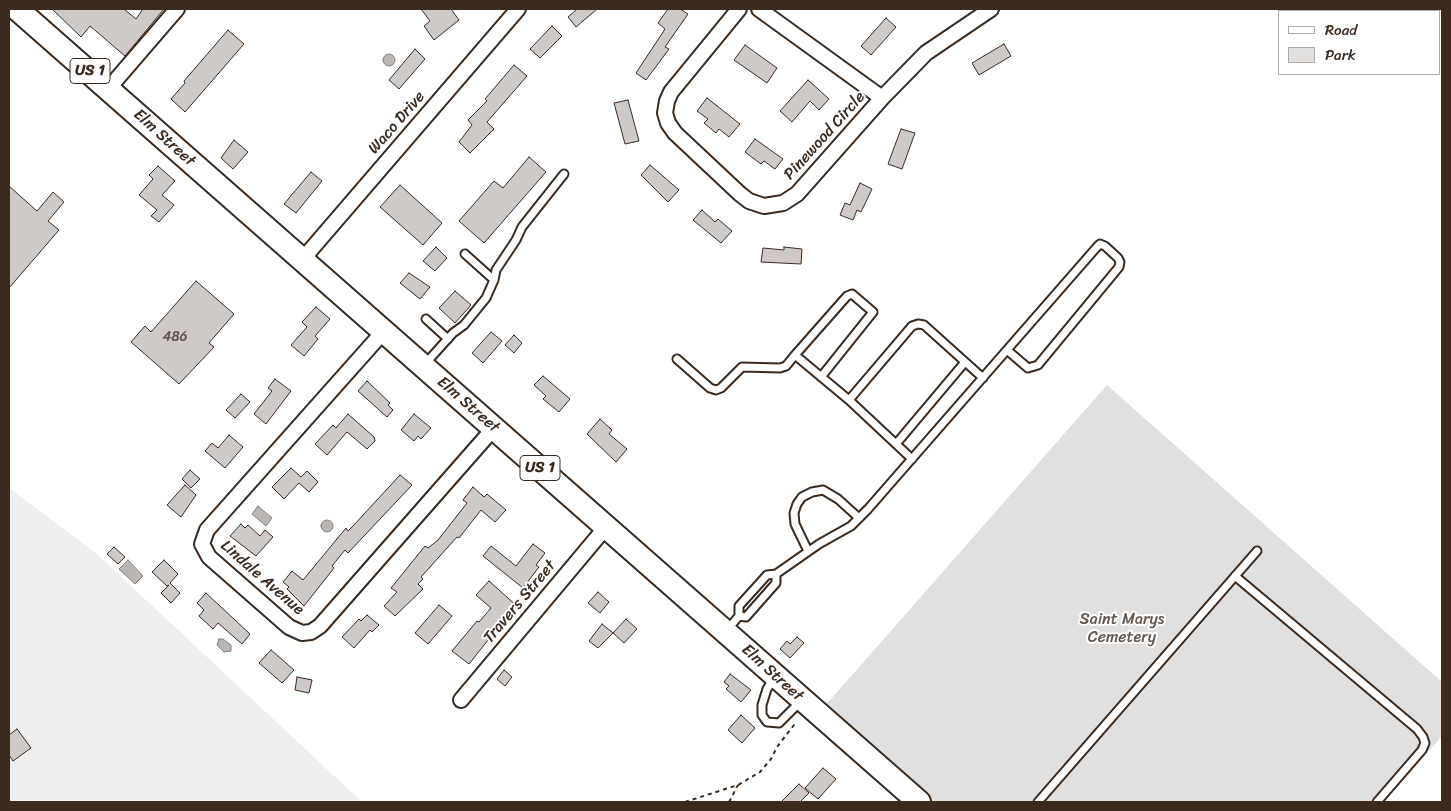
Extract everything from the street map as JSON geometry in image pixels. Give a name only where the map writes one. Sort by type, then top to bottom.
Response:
[{"type":"main road","name":"Elm Street","points":[[17,9],[606,527],[732,624],[797,706],[919,802]]},
{"type":"street","points":[[109,88],[178,9]]},
{"type":"street","name":"Waco Drive","points":[[302,260],[518,9]]},
{"type":"street","name":"Pinewood Circle","points":[[739,9],[671,92],[665,113],[668,123],[675,133],[749,201],[764,206],[783,203],[797,194],[882,98],[936,44],[991,9]]},
{"type":"street","points":[[759,9],[882,98]]},
{"type":"street","name":"Lindale Avenue","points":[[384,332],[207,530],[202,544],[209,557],[290,627],[302,633],[311,632],[320,626],[494,428]]},
{"type":"street","name":"Travers Street","points":[[461,700],[606,527]]},
{"type":"lane","points":[[423,366],[464,325],[486,298],[496,270],[516,240],[522,227],[564,174]]},
{"type":"lane","points":[[732,624],[739,606],[768,575],[776,574],[808,551],[851,526],[859,518],[1100,244],[1118,258],[1120,262],[1119,267],[1038,365],[1028,368],[1007,350]]},
{"type":"lane","points":[[465,254],[494,280]]},
{"type":"lane","points":[[677,359],[710,388],[716,390],[721,388],[742,367],[780,368],[786,366],[847,296],[852,294],[873,312],[821,377]]},
{"type":"lane","points":[[426,319],[448,339]]},
{"type":"lane","points":[[849,400],[912,326],[918,324],[924,325],[983,378]]},
{"type":"lane","points":[[795,355],[849,400],[912,459]]},
{"type":"lane","points":[[896,444],[966,362]]},
{"type":"lane","points":[[808,551],[795,524],[794,513],[802,497],[812,492],[823,490],[838,499],[859,518]]},
{"type":"lane","points":[[1038,802],[1257,551]]},
{"type":"lane","points":[[732,624],[746,617],[776,583],[776,574]]},
{"type":"lane","points":[[1235,576],[1417,729],[1423,737],[1422,750],[1377,802]]},
{"type":"lane","points":[[775,676],[767,689],[762,715],[767,722],[775,724],[797,706]]},
{"type":"path","points":[[685,802],[738,785],[766,767],[777,747],[794,725],[797,706]]},
{"type":"path","points":[[729,802],[738,785]]},
{"type":"shaded area","points":[[387,54],[391,54],[395,60],[391,66],[387,66],[383,62],[383,58]]},
{"type":"shaded area","points":[[9,488],[97,554],[362,802],[9,802]]},
{"type":"shaded area","points":[[258,506],[272,518],[266,526],[252,514]]},
{"type":"shaded area","points":[[325,520],[329,520],[333,526],[329,532],[325,532],[321,528],[321,524]]},
{"type":"shaded area","points":[[128,560],[143,576],[135,584],[119,569]]},
{"type":"shaded area","points":[[219,639],[223,639],[231,645],[231,651],[224,652],[217,645]]},
{"type":"green space","name":"Saint Marys Cemetery","points":[[1107,385],[1442,682],[1442,736],[1384,802],[932,802],[824,707]]},
{"type":"building","points":[[52,9],[124,9],[136,19],[143,9],[164,9],[125,56],[90,26],[81,37]]},
{"type":"building","points":[[421,9],[451,9],[459,20],[434,40],[424,26],[430,21]]},
{"type":"building","points":[[577,9],[597,9],[576,27],[568,17]]},
{"type":"building","points":[[668,9],[680,9],[688,14],[665,47],[669,49],[646,80],[636,73],[665,29],[658,23]]},
{"type":"building","points":[[886,18],[896,27],[871,55],[861,46]]},
{"type":"building","points":[[552,26],[562,36],[540,58],[530,49]]},
{"type":"building","points":[[228,30],[244,44],[185,112],[171,99]]},
{"type":"building","points":[[1004,44],[1011,56],[979,75],[972,63]]},
{"type":"building","points":[[745,45],[777,68],[767,83],[734,60]]},
{"type":"building","points":[[415,49],[425,59],[399,89],[389,80]]},
{"type":"building","points":[[514,65],[527,76],[487,122],[494,129],[470,153],[459,142],[472,125],[468,120],[487,101],[485,99]]},
{"type":"building","points":[[808,80],[829,99],[819,110],[810,101],[792,122],[780,111]]},
{"type":"building","points":[[707,98],[740,124],[729,137],[719,129],[716,133],[704,123],[708,119],[697,111]]},
{"type":"building","points":[[628,100],[639,141],[625,144],[614,103]]},
{"type":"building","points":[[901,129],[915,133],[902,169],[888,164]]},
{"type":"building","points":[[755,139],[783,159],[775,169],[764,161],[761,164],[745,152]]},
{"type":"building","points":[[234,140],[248,152],[233,169],[221,158]]},
{"type":"building","points":[[529,157],[546,172],[484,243],[459,221],[494,181],[503,188]]},
{"type":"building","points":[[650,165],[679,190],[668,202],[641,175]]},
{"type":"building","points":[[158,166],[175,181],[162,195],[174,205],[159,222],[151,216],[157,210],[139,195],[153,179],[149,175]]},
{"type":"building","points":[[311,172],[322,181],[296,213],[284,204]]},
{"type":"building","points":[[860,183],[872,189],[861,212],[857,210],[853,220],[840,215],[845,203],[850,205]]},
{"type":"building","points":[[400,185],[442,223],[423,245],[380,207]]},
{"type":"building","points":[[9,186],[37,211],[53,192],[64,202],[48,221],[59,230],[9,288]]},
{"type":"building","points":[[702,210],[715,222],[718,219],[732,231],[721,243],[693,220]]},
{"type":"building","points":[[436,247],[447,258],[435,271],[423,261]]},
{"type":"building","points":[[784,247],[802,249],[801,264],[761,262],[763,248],[784,250]]},
{"type":"building","points":[[409,273],[430,287],[420,299],[400,283]]},
{"type":"building","points":[[196,281],[234,314],[209,343],[214,347],[179,384],[131,342],[145,326],[151,332]]},
{"type":"building","points":[[455,291],[471,305],[455,323],[439,308]]},
{"type":"building","points":[[316,307],[330,319],[315,336],[318,339],[304,356],[291,345],[307,327],[302,322]]},
{"type":"building","points":[[491,332],[502,341],[483,363],[472,353]]},
{"type":"building","points":[[514,335],[522,343],[514,353],[505,345]]},
{"type":"building","points":[[543,376],[570,399],[559,412],[543,399],[546,396],[534,385]]},
{"type":"building","points":[[275,379],[291,391],[266,424],[254,414],[272,391],[268,388]]},
{"type":"building","points":[[367,381],[390,403],[388,405],[393,410],[387,417],[358,391]]},
{"type":"building","points":[[241,394],[250,402],[235,418],[226,410]]},
{"type":"building","points":[[348,414],[374,437],[375,441],[367,449],[347,432],[327,455],[315,444],[333,425],[336,428]]},
{"type":"building","points":[[414,414],[431,428],[421,439],[418,436],[414,441],[401,430]]},
{"type":"building","points":[[600,419],[612,430],[609,434],[627,449],[616,462],[587,434]]},
{"type":"building","points":[[229,435],[243,447],[225,468],[205,451],[212,443],[218,448]]},
{"type":"building","points":[[291,468],[301,477],[307,471],[318,482],[309,492],[299,483],[284,499],[272,487]]},
{"type":"building","points":[[190,470],[200,479],[191,488],[182,479]]},
{"type":"building","points":[[400,475],[412,485],[348,553],[345,550],[332,566],[334,568],[304,606],[287,589],[289,587],[283,582],[292,571],[303,580],[346,528],[348,531]]},
{"type":"building","points":[[185,485],[196,495],[181,517],[167,505]]},
{"type":"building","points":[[473,487],[484,497],[487,494],[506,510],[495,522],[481,510],[459,538],[457,537],[421,577],[423,579],[418,584],[423,589],[395,616],[384,606],[397,592],[391,588],[425,546],[428,548],[438,540],[467,503],[463,500]]},
{"type":"building","points":[[241,524],[245,528],[248,525],[260,536],[265,530],[273,537],[256,556],[230,536]]},
{"type":"building","points":[[533,544],[545,553],[536,565],[539,567],[523,588],[483,556],[491,546],[516,566]]},
{"type":"building","points":[[114,547],[125,557],[118,564],[107,554]]},
{"type":"building","points":[[164,560],[178,574],[170,583],[180,593],[171,603],[161,593],[169,585],[167,586],[152,572]]},
{"type":"building","points":[[489,581],[519,608],[507,622],[504,620],[469,664],[452,651],[477,621],[479,622],[491,608],[476,595]]},
{"type":"building","points":[[598,592],[609,602],[600,613],[588,603]]},
{"type":"building","points":[[206,593],[250,634],[242,644],[218,623],[213,629],[199,616],[204,610],[197,603]]},
{"type":"building","points":[[439,605],[452,616],[428,644],[415,633]]},
{"type":"building","points":[[367,615],[379,625],[372,632],[370,630],[354,648],[342,637],[359,619],[361,621]]},
{"type":"building","points":[[626,619],[637,629],[624,643],[613,633]]},
{"type":"building","points":[[602,624],[613,633],[598,648],[589,641]]},
{"type":"building","points":[[797,637],[804,643],[790,658],[780,649],[787,641],[790,644]]},
{"type":"building","points":[[271,650],[294,670],[282,683],[259,663]]},
{"type":"building","points":[[504,670],[512,677],[505,686],[497,679]]},
{"type":"building","points":[[730,674],[751,690],[741,702],[726,689],[729,686],[724,682]]},
{"type":"building","points":[[297,677],[312,680],[309,693],[295,690]]},
{"type":"building","points":[[741,715],[755,728],[742,743],[728,730]]},
{"type":"building","points":[[17,729],[31,748],[13,761],[9,755],[9,735]]},
{"type":"building","points":[[823,768],[836,779],[818,799],[805,788]]},
{"type":"building","points":[[799,784],[809,793],[800,802],[781,802]]}]
